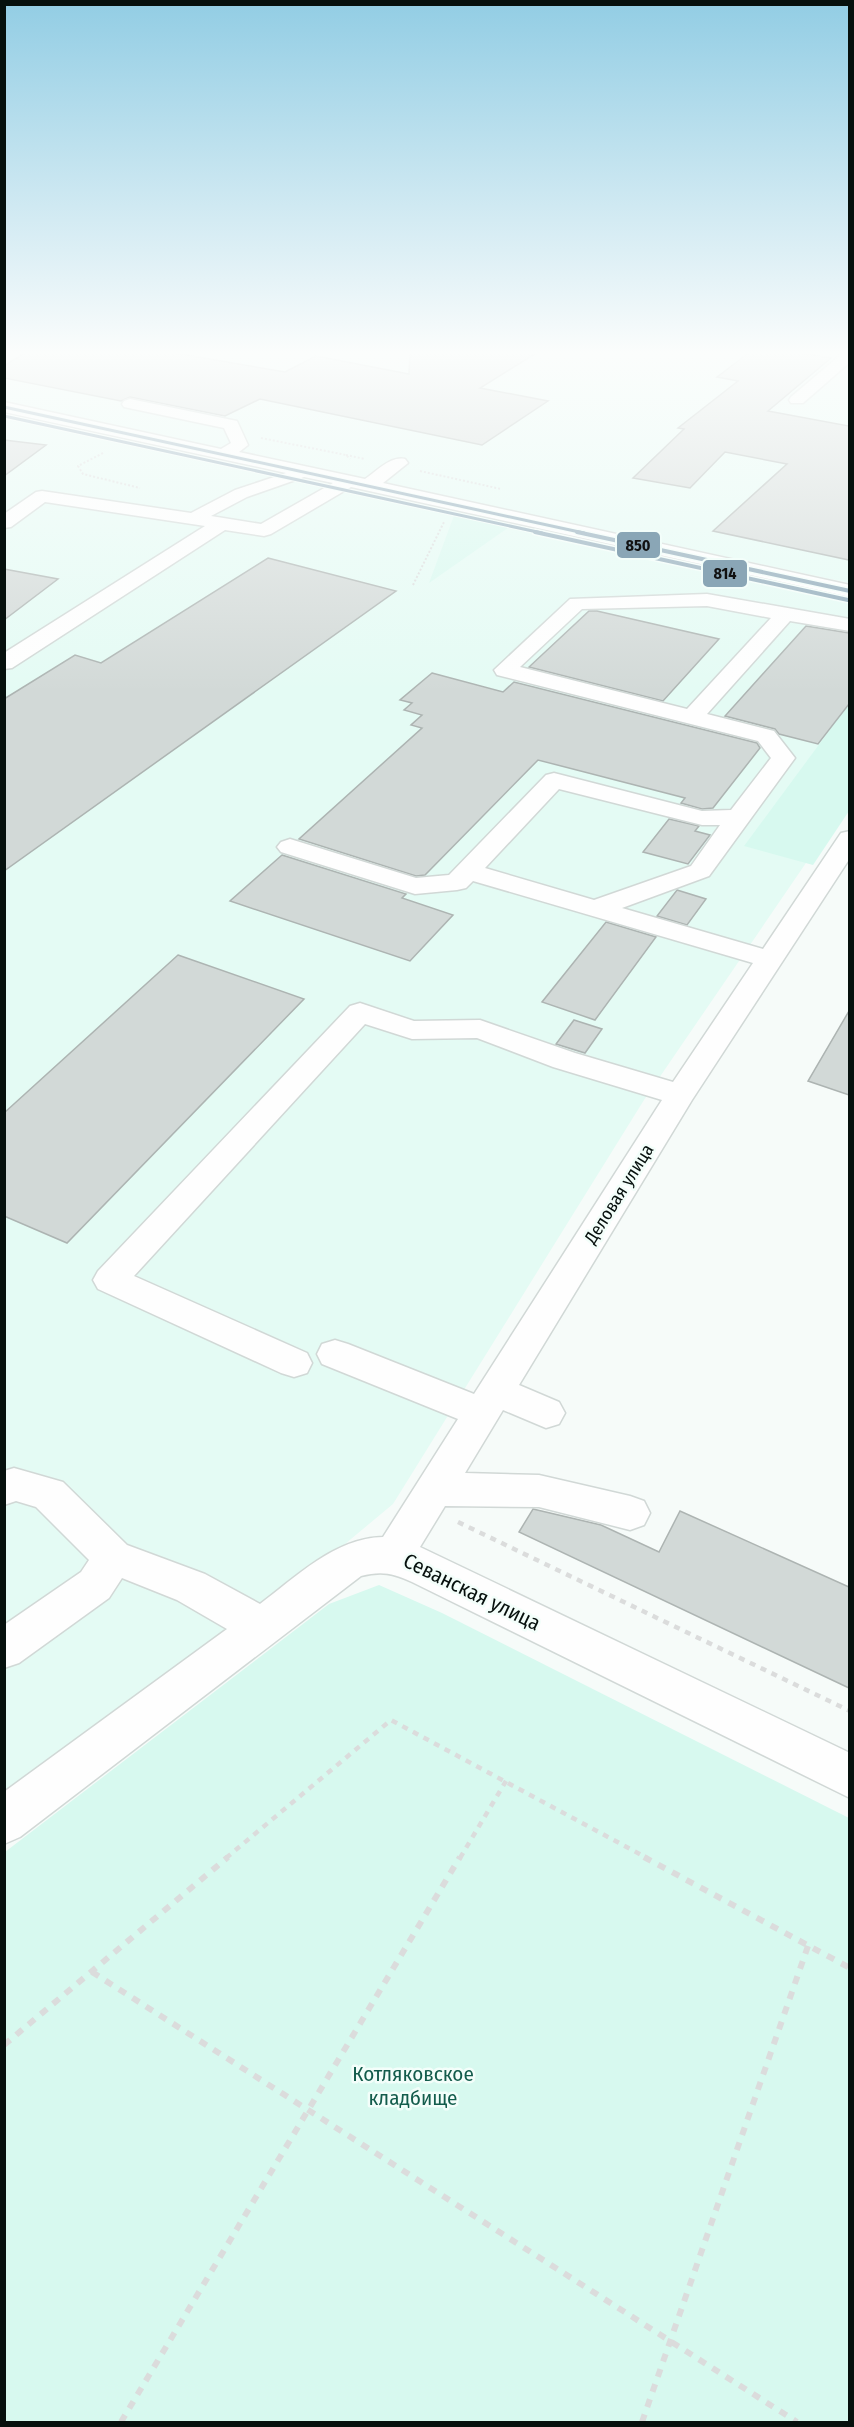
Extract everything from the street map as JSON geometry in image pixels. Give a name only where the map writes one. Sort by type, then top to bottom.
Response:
[{"type":"street","points":[[277,465],[369,485],[473,503],[849,591]]},
{"type":"street","points":[[369,485],[395,465]]},
{"type":"street","points":[[4,523],[42,496],[264,530],[323,499],[327,476]]},
{"type":"street","points":[[4,663],[224,524],[327,476]]},
{"type":"street","points":[[224,524],[234,505],[266,491],[327,476]]},
{"type":"street","points":[[596,908],[700,871],[783,758],[766,736],[505,670],[577,603],[707,600],[849,625]]},
{"type":"street","points":[[692,718],[784,614]]},
{"type":"street","points":[[290,847],[415,886],[457,882],[554,780],[702,818],[738,817]]},
{"type":"street","name":"Деловая улица","points":[[394,1554],[680,1095],[849,838]]},
{"type":"street","points":[[467,871],[768,959]]},
{"type":"street","points":[[294,1363],[110,1280],[360,1012],[411,1030],[480,1029],[564,1060],[680,1095]]},
{"type":"street","points":[[335,1354],[489,1402],[546,1413]]},
{"type":"street","points":[[4,1489],[14,1484],[49,1494],[113,1557],[191,1587],[262,1627]]},
{"type":"street","points":[[430,1498],[539,1491],[630,1513]]},
{"type":"street","name":"Севанская улица","points":[[4,1821],[347,1563],[377,1554],[394,1554],[849,1776]]},
{"type":"street","points":[[4,1649],[95,1585],[113,1557]]},
{"type":"path","points":[[79,465],[83,474],[172,495],[150,513]]},
{"type":"path","points":[[402,465],[501,489]]},
{"type":"path","points":[[413,585],[446,518]]},
{"type":"path","points":[[430,1498],[849,1711]]},
{"type":"path","points":[[4,2045],[391,1720],[506,1780],[849,1968]]},
{"type":"path","points":[[121,2422],[506,1780]]},
{"type":"path","points":[[642,2422],[672,2343],[808,1946]]},
{"type":"path","points":[[92,1972],[796,2422]]},
{"type":"shaded area","points":[[4,465],[246,465],[567,533],[850,598],[849,800],[644,1100],[393,1504],[339,1549],[4,1795]]},
{"type":"shaded area","points":[[303,465],[849,465],[849,583]]},
{"type":"green space","points":[[456,510],[515,523],[429,583]]},
{"type":"green space","points":[[849,704],[849,811],[813,865],[744,846]]},
{"type":"green space","name":"Котляковское кладбище","points":[[379,1585],[442,1613],[849,1818],[849,2422],[5,2422],[5,1852],[329,1604]]},
{"type":"building","points":[[4,465],[19,465],[4,476]]},
{"type":"building","points":[[646,465],[712,465],[690,488],[633,478]]},
{"type":"building","points":[[786,465],[849,465],[849,560],[713,531]]},
{"type":"building","points":[[268,558],[396,591],[4,871],[4,699],[75,655],[101,663]]},
{"type":"building","points":[[4,569],[58,579],[4,620]]},
{"type":"building","points":[[589,611],[719,639],[663,701],[529,667]]},
{"type":"building","points":[[806,626],[849,633],[849,704],[818,744],[779,734],[775,729],[725,716]]},
{"type":"building","points":[[432,673],[503,692],[514,682],[757,743],[760,748],[713,808],[702,809],[681,803],[685,798],[538,760],[425,875],[416,876],[299,839],[422,728],[411,725],[422,715],[404,710],[412,703],[400,700]]},
{"type":"building","points":[[669,819],[699,826],[695,831],[710,835],[688,864],[643,852]]},
{"type":"building","points":[[282,855],[406,894],[402,898],[453,915],[410,961],[230,901]]},
{"type":"building","points":[[677,890],[706,899],[687,925],[657,916]]},
{"type":"building","points":[[606,922],[656,937],[595,1020],[542,1002]]},
{"type":"building","points":[[178,955],[304,999],[67,1243],[4,1216],[4,1113]]},
{"type":"building","points":[[849,1011],[849,1095],[808,1081]]},
{"type":"building","points":[[574,1020],[602,1029],[585,1053],[556,1044]]},
{"type":"building","points":[[533,1509],[601,1525],[659,1552],[680,1511],[849,1587],[849,1688],[519,1532]]},
{"type":"transit line","name":"814","points":[[230,465],[848,600]]},
{"type":"transit line","name":"850","points":[[272,465],[850,591]]}]
